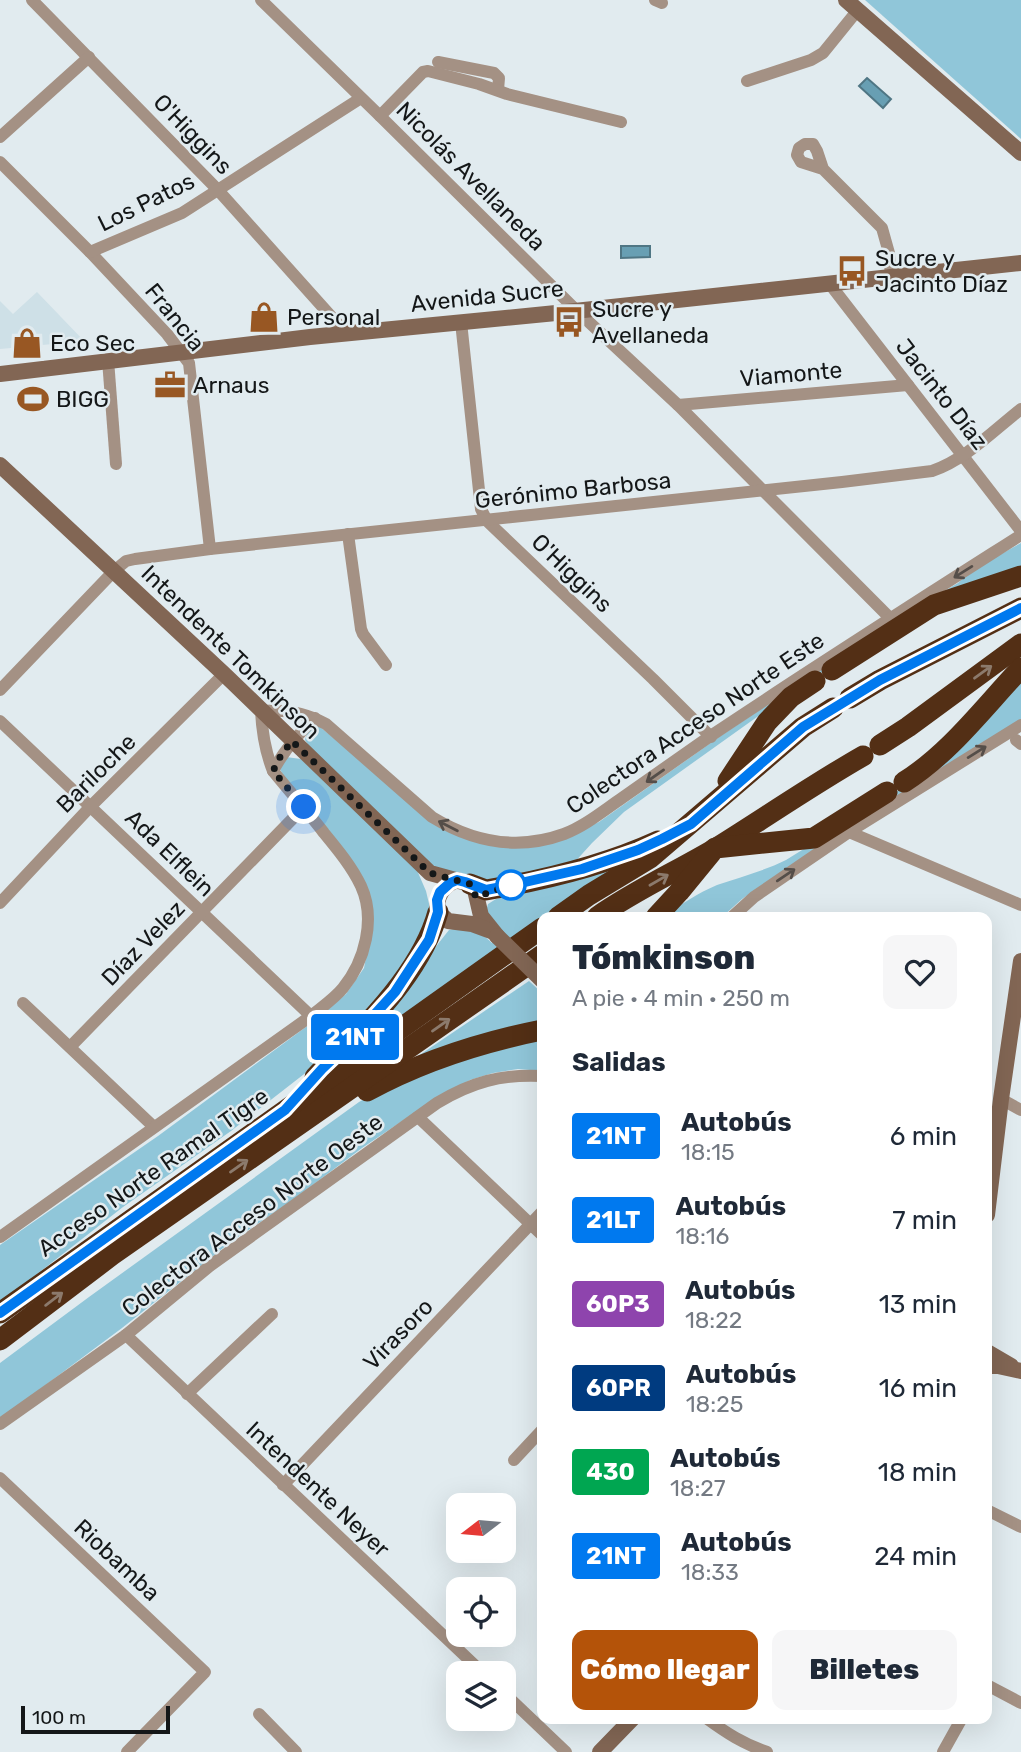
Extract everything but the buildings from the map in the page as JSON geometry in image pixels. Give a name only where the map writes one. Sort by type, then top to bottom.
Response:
[{"type":"highway","points":[[716,800],[767,722],[791,697],[934,605],[1021,576]]},
{"type":"highway","points":[[565,912],[650,858],[803,727],[880,680],[1021,608]]},
{"type":"highway","points":[[605,912],[715,848],[908,727],[1021,644]]},
{"type":"highway","points":[[661,912],[715,848],[814,838],[896,787],[933,761],[1017,673]]},
{"type":"highway","points":[[464,882],[486,890],[582,869],[638,850],[691,824]]},
{"type":"highway","points":[[285,1110],[395,992],[429,940],[438,906]]},
{"type":"highway","name":"Acceso Norte Ramal Tigre","points":[[0,1313],[537,932]]},
{"type":"highway","name":"Acceso Norte Ramal Tigre","points":[[0,1340],[112,1255],[537,958]]},
{"type":"highway","points":[[265,1148],[392,1077],[448,1054],[537,1031]]},
{"type":"street","name":"O'Higgins","points":[[32,0],[218,189],[346,333]]},
{"type":"street","name":"Nicolás Avellaneda","points":[[261,0],[576,310],[678,405],[890,618]]},
{"type":"street","points":[[747,80],[811,60],[823,53],[852,5],[1021,153]]},
{"type":"street","points":[[0,137],[89,57]]},
{"type":"street","points":[[438,61],[494,73],[499,78],[498,90]]},
{"type":"street","points":[[380,116],[423,72],[428,71],[621,122]]},
{"type":"street","name":"Los Patos","points":[[90,252],[182,213],[361,98]]},
{"type":"street","name":"Francia","points":[[0,162],[90,252],[189,363],[209,550]]},
{"type":"street","points":[[822,169],[882,228],[891,276]]},
{"type":"street","name":"Avenida Sucre","points":[[0,374],[346,333],[1021,264]]},
{"type":"street","name":"Jacinto Díaz","points":[[830,283],[1021,533]]},
{"type":"street","points":[[461,322],[481,509],[487,521]]},
{"type":"street","points":[[107,360],[116,464]]},
{"type":"street","name":"Viamonte","points":[[678,405],[908,385]]},
{"type":"street","name":"Gerónimo Barbosa","points":[[114,571],[126,561],[209,550],[932,471],[963,455],[1021,410]]},
{"type":"street","name":"Intendente Tomkinson","points":[[1,467],[224,674],[430,873],[464,882]]},
{"type":"street","name":"O'Higgins","points":[[487,521],[710,737]]},
{"type":"street","name":"Colectora Acceso Norte Este","points":[[261,711],[280,710],[315,718],[326,724],[432,817],[451,828],[469,836],[508,843],[537,840],[562,834],[586,823],[710,737],[1021,533]]},
{"type":"street","points":[[348,534],[361,629],[386,665]]},
{"type":"street","points":[[0,690],[114,571]]},
{"type":"street","name":"Bariloche","points":[[0,903],[91,806],[224,674]]},
{"type":"street","points":[[2,1231],[311,1016],[342,989],[356,970],[365,946],[368,924],[362,888],[349,865],[273,771],[262,736],[261,711]]},
{"type":"street","points":[[273,771],[292,741],[315,718]]},
{"type":"street","name":"Ada Elflein","points":[[0,720],[311,1016]]},
{"type":"street","points":[[738,912],[754,897],[849,832],[1021,725]]},
{"type":"street","name":"Díaz Velez","points":[[70,1047],[304,807]]},
{"type":"street","points":[[849,832],[1021,905]]},
{"type":"street","points":[[430,873],[438,906],[448,921],[472,924],[494,933]]},
{"type":"street","points":[[438,906],[444,887],[450,883],[464,882],[475,890],[481,916],[494,933],[537,975]]},
{"type":"street","points":[[992,1170],[1021,961]]},
{"type":"street","points":[[23,1003],[154,1127]]},
{"type":"street","name":"Colectora Acceso Norte Oeste","points":[[0,1424],[125,1335],[211,1265],[437,1103],[457,1091],[489,1079],[537,1076]]},
{"type":"street","points":[[1000,1099],[1021,1110]]},
{"type":"street","points":[[418,1117],[537,1229]]},
{"type":"street","name":"Virasoro","points":[[283,1485],[537,1217]]},
{"type":"street","points":[[187,1394],[272,1314]]},
{"type":"street","name":"Intendente Neyer","points":[[125,1335],[470,1661]]},
{"type":"street","points":[[992,1355],[1018,1370]]},
{"type":"street","points":[[992,1366],[1018,1370]]},
{"type":"street","points":[[514,1460],[537,1435]]},
{"type":"street","name":"Riobamba","points":[[0,1478],[205,1672],[127,1752]]},
{"type":"street","points":[[992,1512],[1021,1527]]},
{"type":"street","points":[[992,1688],[1021,1703]]},
{"type":"street","points":[[516,1704],[566,1752]]},
{"type":"street","points":[[258,1714],[296,1752]]},
{"type":"street","points":[[600,1752],[627,1724]]},
{"type":"street","points":[[714,1724],[735,1739],[767,1752]]},
{"type":"street","points":[[943,1752],[959,1724]]},
{"type":"shaded area","points":[[865,0],[1021,0],[1021,139]]},
{"type":"shaded area","points":[[867,78],[891,99],[883,108],[859,86]]},
{"type":"shaded area","points":[[621,246],[650,246],[650,257],[621,258]]},
{"type":"shaded area","points":[[37,292],[84,341],[0,349],[0,301],[13,314]]},
{"type":"shaded area","points":[[1021,543],[1021,572],[855,651],[796,689],[624,812],[573,864],[488,883],[442,875],[313,753],[305,740],[309,730],[319,726],[439,825],[497,844],[566,836],[599,822],[722,735],[893,621],[958,583],[974,569]]},
{"type":"shaded area","points":[[1021,678],[1021,722],[838,833],[742,899],[728,912],[671,912],[710,888],[786,860],[923,775]]},
{"type":"shaded area","points":[[286,757],[301,759],[416,868],[426,891],[430,924],[397,979],[308,1071],[231,1131],[123,1207],[0,1303],[0,1245],[158,1136],[314,1021],[346,994],[364,968],[372,925],[370,905],[286,781],[279,767]]},
{"type":"shaded area","points":[[630,860],[554,912],[537,912],[537,923],[354,1050],[449,930],[473,930],[492,943],[505,934],[486,911],[488,904],[496,899]]},
{"type":"shaded area","points":[[529,981],[537,988],[537,1023],[396,1071]]},
{"type":"shaded area","points":[[537,1038],[537,1071],[518,1069],[493,1073],[470,1080],[432,1101],[232,1241],[0,1419],[0,1363],[359,1102],[398,1080]]},
{"type":"bus line","name":"21NT","points":[[0,1313],[285,1110],[395,992],[429,940],[438,912],[437,900],[444,887],[457,880],[486,890],[512,885],[582,869],[662,839],[691,824],[803,727],[880,680],[1021,608]]},
{"type":"place","name":"Sucre y Jacinto Díaz","points":[[852,271]]},
{"type":"place","name":"Personal","points":[[264,317]]},
{"type":"place","name":"Sucre y Avellaneda","points":[[569,322]]},
{"type":"place","name":"Eco Sec","points":[[27,343]]},
{"type":"place","name":"Arnaus","points":[[170,385]]},
{"type":"place","name":"BIGG","points":[[33,399]]},
{"type":"route","points":[[304,807],[273,771],[292,741],[430,873],[470,884],[476,897],[511,885]]}]
